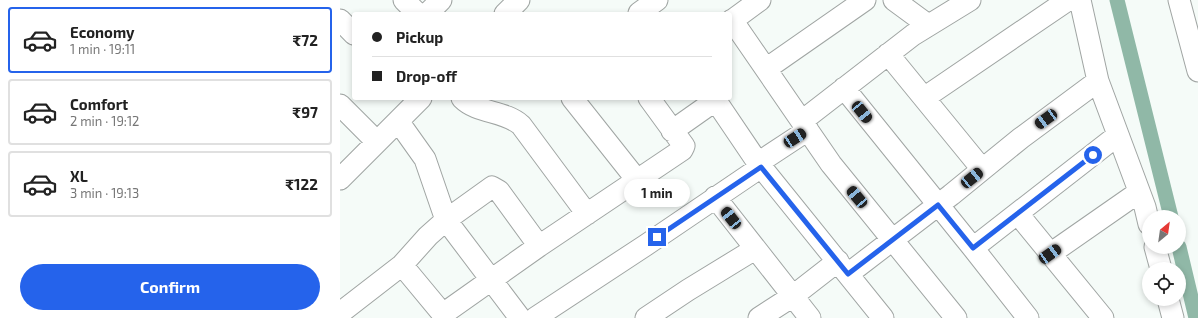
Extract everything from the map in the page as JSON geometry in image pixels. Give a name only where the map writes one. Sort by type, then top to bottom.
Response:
[{"type":"street","points":[[404,0],[416,12]]},
{"type":"street","points":[[429,12],[441,0]]},
{"type":"street","points":[[507,12],[519,0]]},
{"type":"street","points":[[635,9],[657,0]]},
{"type":"street","points":[[732,20],[760,0]]},
{"type":"street","points":[[766,69],[865,0]]},
{"type":"street","points":[[894,0],[928,25]]},
{"type":"street","points":[[534,318],[646,245],[759,165],[805,126],[844,88],[913,35],[970,0]]},
{"type":"street","points":[[924,98],[1068,0]]},
{"type":"street","points":[[1080,0],[1098,82],[1145,210]]},
{"type":"street","points":[[1179,0],[1198,71]]},
{"type":"street","points":[[340,20],[352,32]]},
{"type":"street","points":[[732,22],[831,164],[956,318]]},
{"type":"street","points":[[888,54],[982,169]]},
{"type":"street","points":[[759,318],[793,296],[893,239],[1021,138],[1098,82]]},
{"type":"street","points":[[844,88],[1028,318]]},
{"type":"street","points":[[340,179],[417,100]]},
{"type":"street","points":[[465,100],[477,108],[510,117],[521,125],[587,214]]},
{"type":"street","points":[[574,100],[637,180]]},
{"type":"street","points":[[402,265],[444,316],[539,246],[684,148],[650,100]]},
{"type":"street","points":[[672,130],[714,100]]},
{"type":"street","points":[[716,100],[759,165],[883,318]]},
{"type":"street","points":[[340,105],[377,142]]},
{"type":"street","points":[[398,121],[425,159],[438,193],[446,220],[520,318]]},
{"type":"street","points":[[973,248],[1118,136]]},
{"type":"street","points":[[340,313],[402,265],[428,236],[446,220],[492,187],[499,191],[539,246]]},
{"type":"street","points":[[1050,254],[1139,192]]},
{"type":"street","points":[[715,197],[755,250],[810,318]]},
{"type":"street","points":[[1018,214],[1103,318]]},
{"type":"street","points":[[646,318],[688,290],[755,250]]},
{"type":"street","points":[[1170,306],[1173,318]]},
{"type":"waterway","points":[[1117,0],[1169,210]]},
{"type":"waterway","points":[[1181,254],[1196,318]]},
{"type":"route","points":[[657,237],[761,167],[848,274],[938,205],[973,248],[1093,155]]}]
